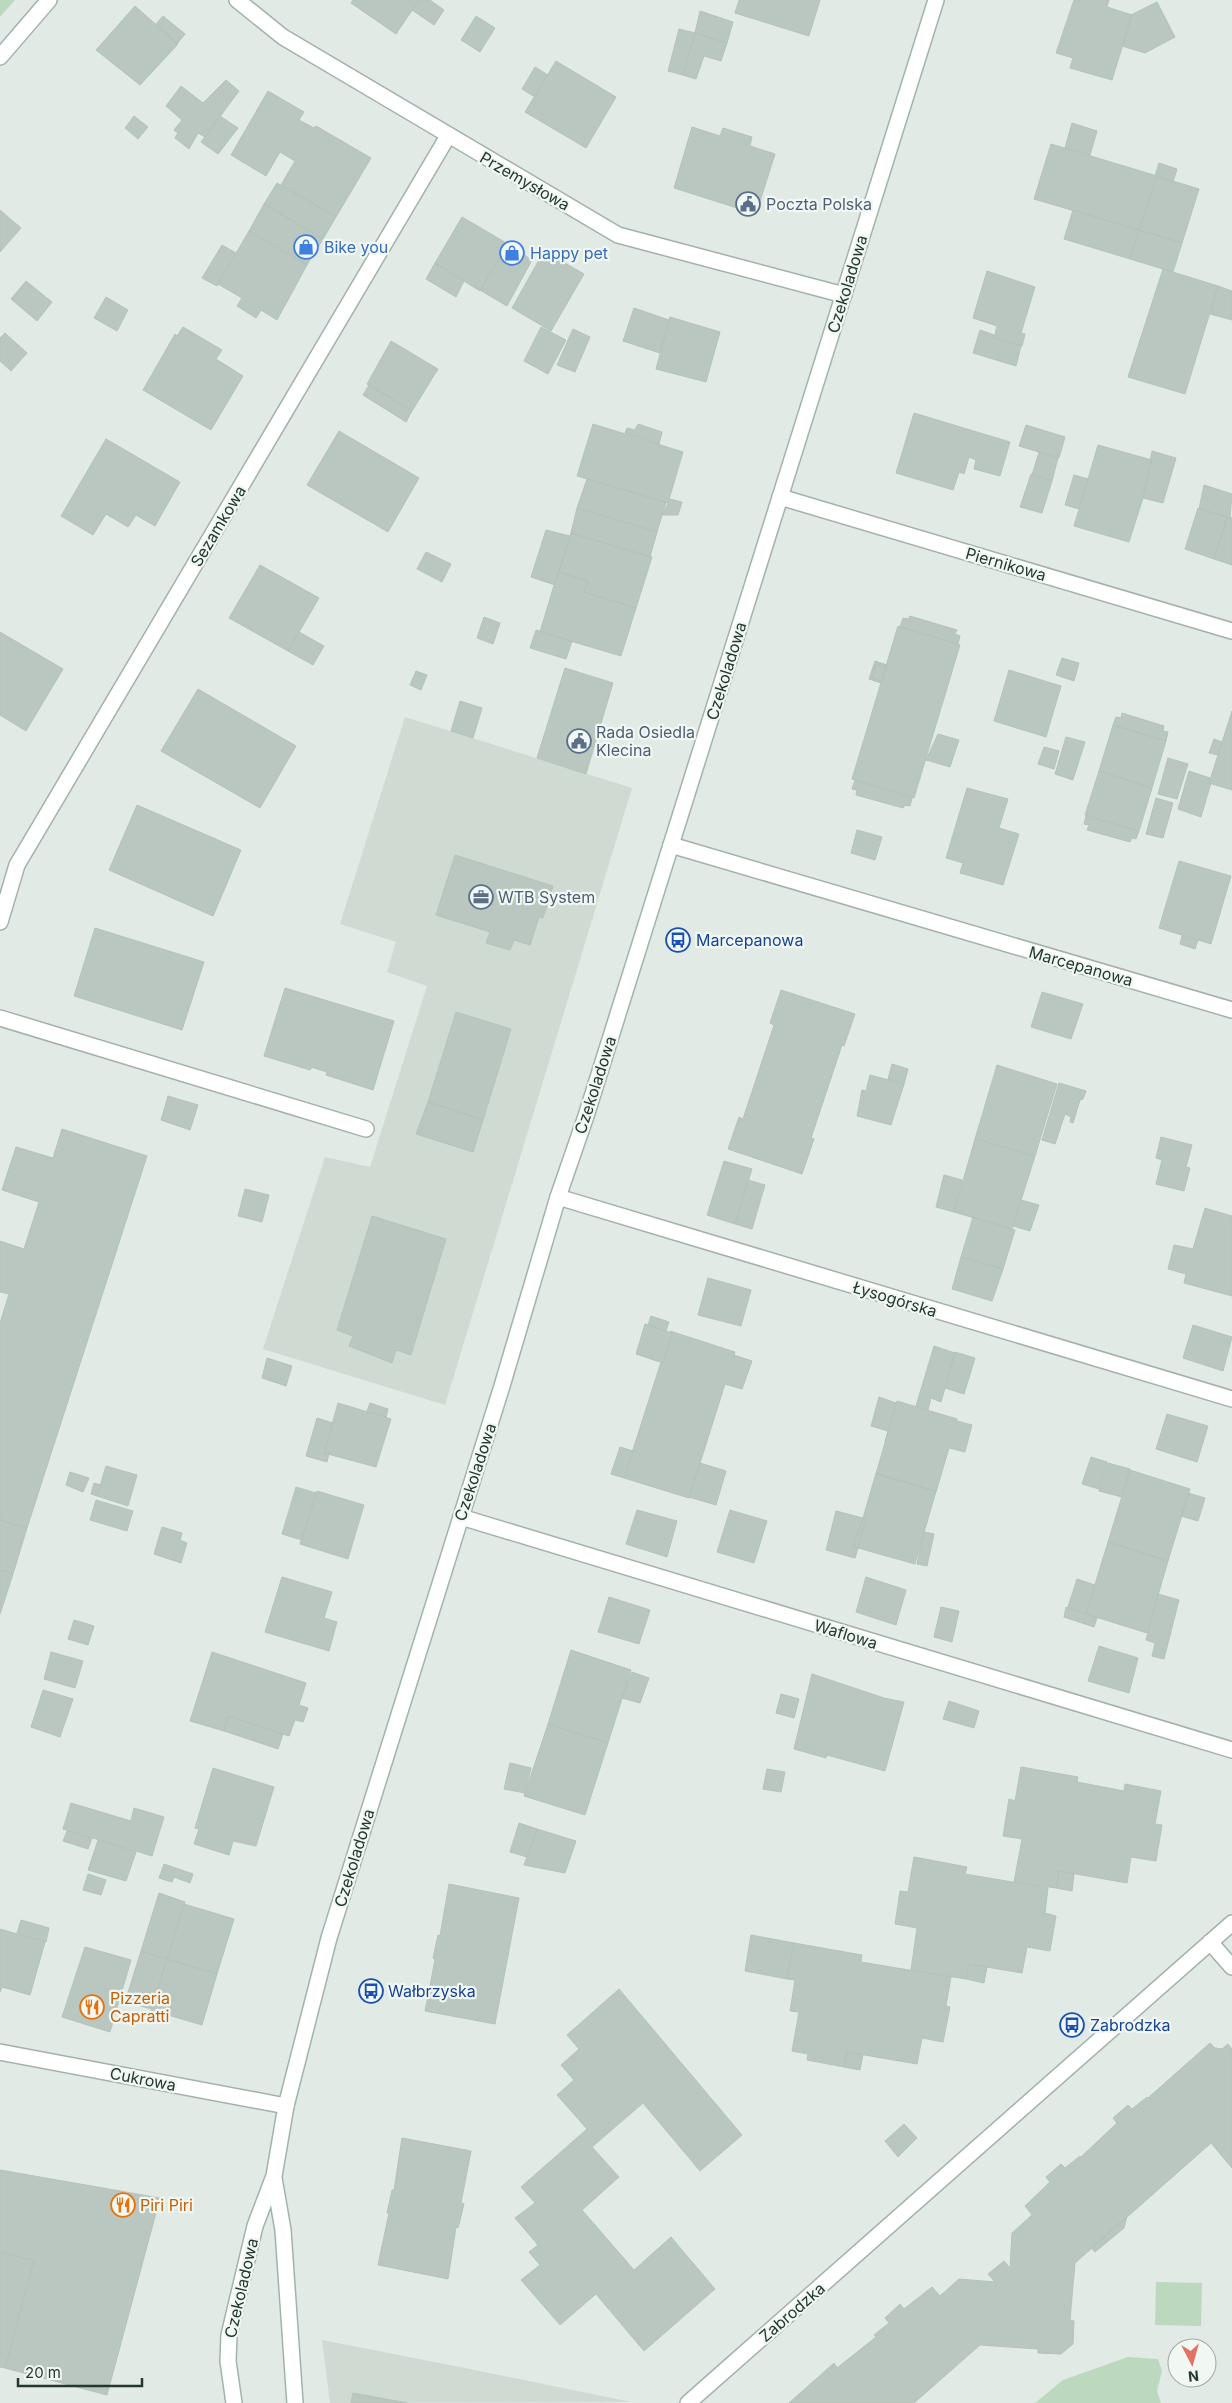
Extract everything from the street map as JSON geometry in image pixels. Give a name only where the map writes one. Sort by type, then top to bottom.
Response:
[{"type":"street","points":[[0,57],[50,0]]},
{"type":"street","name":"Przemysłowa","points":[[237,0],[284,37],[448,136],[618,235],[844,294]]},
{"type":"street","name":"Czekoladowa","points":[[234,2403],[228,2360],[229,2335],[255,2226],[274,2176],[286,2106],[329,1938],[502,1386],[558,1198],[586,1116],[936,0]]},
{"type":"street","name":"Sezamkowa","points":[[0,922],[17,866],[448,136]]},
{"type":"street","name":"Piernikowa","points":[[780,497],[1232,631]]},
{"type":"street","name":"Marcepanowa","points":[[671,845],[1232,1010]]},
{"type":"street","points":[[0,1018],[366,1129]]},
{"type":"street","name":"Łysogórska","points":[[558,1198],[1232,1399]]},
{"type":"street","name":"Waflowa","points":[[461,1517],[1232,1750]]},
{"type":"street","name":"Zabrodzka","points":[[688,2403],[1232,1923]]},
{"type":"street","points":[[1210,1942],[1232,1967]]},
{"type":"street","name":"Cukrowa","points":[[0,2052],[286,2106]]},
{"type":"street","name":"Czekoladowa","points":[[274,2176],[283,2230],[295,2403]]},
{"type":"shaded area","points":[[405,717],[632,788],[445,1405],[263,1349],[325,1157],[370,1167],[427,986],[387,972],[396,942],[340,924]]},
{"type":"shaded area","points":[[322,2340],[460,2367],[631,2402],[330,2403]]},
{"type":"green space","points":[[0,0],[15,0],[0,17]]},
{"type":"green space","points":[[1156,2282],[1202,2283],[1201,2326],[1155,2325]]},
{"type":"green space","points":[[1128,2357],[1158,2359],[1162,2371],[1157,2391],[1161,2403],[1035,2403],[1063,2380]]},
{"type":"building","points":[[353,0],[419,0],[396,34],[351,3]]},
{"type":"building","points":[[419,0],[430,0],[444,10],[434,25],[412,10]]},
{"type":"building","points":[[739,0],[820,0],[809,36],[735,13]]},
{"type":"building","points":[[1074,0],[1109,0],[1107,7],[1132,15],[1112,80],[1070,68],[1073,58],[1056,53]]},
{"type":"building","points":[[1157,2],[1175,37],[1145,53],[1122,46],[1131,15]]},
{"type":"building","points":[[135,6],[178,44],[140,85],[96,50]]},
{"type":"building","points":[[700,11],[733,22],[727,43],[695,33]]},
{"type":"building","points":[[163,16],[185,34],[177,44],[156,24]]},
{"type":"building","points":[[476,16],[495,28],[480,52],[461,40]]},
{"type":"building","points":[[679,29],[695,33],[683,75],[668,71]]},
{"type":"building","points":[[695,33],[727,43],[721,61],[704,56],[696,79],[683,75]]},
{"type":"building","points":[[556,61],[616,97],[586,148],[525,112]]},
{"type":"building","points":[[535,67],[548,75],[535,97],[522,89]]},
{"type":"building","points":[[226,80],[239,91],[205,137],[198,133],[189,149],[175,138],[178,133],[174,130],[182,120],[166,106],[181,86],[203,103]]},
{"type":"building","points":[[268,91],[304,112],[299,120],[314,128],[316,126],[371,158],[336,217],[281,185],[295,161],[280,152],[266,176],[231,155]]},
{"type":"building","points":[[134,116],[148,127],[138,139],[125,128]]},
{"type":"building","points":[[220,116],[238,128],[218,154],[201,142]]},
{"type":"building","points":[[1072,123],[1097,131],[1090,155],[1065,148]]},
{"type":"building","points":[[692,127],[720,136],[723,128],[752,137],[750,146],[775,154],[756,214],[674,188]]},
{"type":"building","points":[[1051,144],[1157,176],[1139,230],[1034,199]]},
{"type":"building","points":[[1159,163],[1177,169],[1173,182],[1155,176]]},
{"type":"building","points":[[1157,176],[1199,189],[1182,243],[1139,230]]},
{"type":"building","points":[[277,183],[336,217],[323,239],[264,204]]},
{"type":"building","points":[[264,204],[323,239],[307,265],[249,231]]},
{"type":"building","points":[[0,210],[21,228],[0,252]]},
{"type":"building","points":[[1073,210],[1139,230],[1130,259],[1064,239]]},
{"type":"building","points":[[462,217],[508,244],[480,291],[435,263]]},
{"type":"building","points":[[1139,230],[1182,243],[1173,272],[1130,259]]},
{"type":"building","points":[[249,231],[307,265],[277,320],[261,310],[256,318],[237,306],[242,298],[218,284]]},
{"type":"building","points":[[508,244],[532,260],[507,306],[480,290]]},
{"type":"building","points":[[222,245],[236,253],[217,286],[202,278]]},
{"type":"building","points":[[544,251],[584,274],[551,331],[512,308]]},
{"type":"building","points":[[435,263],[464,281],[456,297],[426,279]]},
{"type":"building","points":[[1163,269],[1218,286],[1185,394],[1128,377]]},
{"type":"building","points":[[987,271],[1035,287],[1021,333],[1025,334],[1022,346],[994,338],[997,326],[973,318]]},
{"type":"building","points":[[26,281],[52,302],[37,321],[11,299]]},
{"type":"building","points":[[1218,286],[1232,291],[1232,320],[1210,314]]},
{"type":"building","points":[[106,297],[128,310],[117,331],[94,318]]},
{"type":"building","points":[[634,308],[669,320],[660,353],[623,341]]},
{"type":"building","points":[[670,317],[720,332],[706,382],[656,369]]},
{"type":"building","points":[[183,327],[222,350],[216,359],[243,376],[211,430],[143,390],[175,334],[177,336]]},
{"type":"building","points":[[541,327],[566,340],[548,374],[524,361]]},
{"type":"building","points":[[573,329],[590,337],[575,372],[557,365]]},
{"type":"building","points":[[980,330],[994,335],[994,338],[1021,346],[1016,366],[973,353]]},
{"type":"building","points":[[5,333],[27,353],[11,371],[0,361],[0,338]]},
{"type":"building","points":[[391,341],[438,369],[412,411],[367,384]]},
{"type":"building","points":[[369,385],[412,411],[406,422],[363,395]]},
{"type":"building","points":[[914,413],[1010,442],[1000,476],[974,469],[976,460],[969,457],[964,474],[959,472],[953,490],[896,473]]},
{"type":"building","points":[[593,424],[683,452],[668,503],[577,476]]},
{"type":"building","points":[[638,424],[662,432],[659,444],[625,433],[627,428],[635,430]]},
{"type":"building","points":[[1026,425],[1065,437],[1059,458],[1019,446]]},
{"type":"building","points":[[339,431],[419,478],[388,532],[307,485]]},
{"type":"building","points":[[106,439],[180,482],[155,526],[136,515],[128,527],[106,514],[93,535],[61,516]]},
{"type":"building","points":[[1098,445],[1152,460],[1143,498],[1129,542],[1074,526]]},
{"type":"building","points":[[1152,451],[1176,458],[1163,503],[1143,498]]},
{"type":"building","points":[[1039,452],[1058,458],[1052,481],[1032,475]]},
{"type":"building","points":[[1031,474],[1052,481],[1042,513],[1020,507]]},
{"type":"building","points":[[1074,475],[1088,479],[1079,509],[1065,505]]},
{"type":"building","points":[[587,479],[666,502],[657,532],[577,508]]},
{"type":"building","points":[[1204,485],[1232,494],[1230,518],[1199,509]]},
{"type":"building","points":[[670,499],[682,502],[678,515],[662,515]]},
{"type":"building","points":[[577,508],[657,532],[650,557],[571,533]]},
{"type":"building","points":[[1198,508],[1227,517],[1214,559],[1185,549]]},
{"type":"building","points":[[1227,517],[1232,518],[1232,565],[1214,559]]},
{"type":"building","points":[[546,530],[570,536],[555,585],[531,577]]},
{"type":"building","points":[[571,533],[652,557],[636,608],[584,592],[588,581],[558,572]]},
{"type":"building","points":[[426,552],[451,564],[442,582],[417,569]]},
{"type":"building","points":[[260,565],[319,598],[288,651],[229,618]]},
{"type":"building","points":[[558,572],[588,581],[584,592],[636,608],[621,656],[540,632]]},
{"type":"building","points":[[910,616],[957,630],[955,634],[960,636],[958,644],[900,627],[903,618],[908,619]]},
{"type":"building","points":[[484,617],[500,623],[493,644],[477,638]]},
{"type":"building","points":[[898,626],[960,645],[914,798],[852,779]]},
{"type":"building","points":[[536,630],[572,641],[566,659],[530,648]]},
{"type":"building","points":[[0,632],[63,669],[26,731],[0,715]]},
{"type":"building","points":[[299,632],[324,646],[313,665],[288,651]]},
{"type":"building","points":[[1062,658],[1079,663],[1074,681],[1056,675]]},
{"type":"building","points":[[875,661],[887,665],[886,667],[876,664],[872,678],[882,681],[881,683],[869,679]]},
{"type":"building","points":[[876,664],[886,667],[882,681],[872,678]]},
{"type":"building","points":[[565,668],[613,683],[586,774],[537,758]]},
{"type":"building","points":[[1009,670],[1061,686],[1046,737],[994,721]]},
{"type":"building","points":[[416,671],[427,675],[421,690],[410,685]]},
{"type":"building","points":[[198,689],[296,746],[260,808],[161,751]]},
{"type":"building","points":[[460,701],[482,708],[473,738],[451,731]]},
{"type":"building","points":[[1232,711],[1232,790],[1209,783]]},
{"type":"building","points":[[1122,713],[1164,726],[1163,731],[1168,732],[1166,741],[1113,725],[1116,717],[1121,718]]},
{"type":"building","points":[[1113,725],[1166,741],[1152,788],[1099,771]]},
{"type":"building","points":[[938,734],[959,740],[950,767],[926,760]]},
{"type":"building","points":[[1066,737],[1085,742],[1073,780],[1055,774]]},
{"type":"building","points":[[1214,739],[1222,742],[1218,755],[1209,753]]},
{"type":"building","points":[[1044,747],[1059,751],[1054,769],[1038,764]]},
{"type":"building","points":[[1168,758],[1188,764],[1177,799],[1158,794]]},
{"type":"building","points":[[1099,771],[1152,788],[1139,831],[1085,815]]},
{"type":"building","points":[[1189,771],[1210,778],[1209,783],[1211,783],[1201,817],[1178,809]]},
{"type":"building","points":[[855,780],[912,798],[910,806],[905,805],[903,808],[856,795],[857,790],[852,789]]},
{"type":"building","points":[[967,788],[1008,799],[999,828],[1019,834],[1003,885],[960,873],[963,863],[946,858]]},
{"type":"building","points":[[1156,798],[1173,803],[1163,838],[1146,834]]},
{"type":"building","points":[[137,805],[241,850],[213,916],[109,870]]},
{"type":"building","points":[[1086,816],[1139,831],[1136,839],[1132,838],[1130,842],[1087,830],[1089,825],[1084,824]]},
{"type":"building","points":[[857,830],[882,837],[875,860],[851,853]]},
{"type":"building","points":[[455,855],[553,886],[543,918],[539,917],[530,945],[514,940],[510,950],[486,943],[490,932],[436,915]]},
{"type":"building","points":[[1179,861],[1231,876],[1211,944],[1159,928]]},
{"type":"building","points":[[95,928],[204,962],[182,1030],[74,996]]},
{"type":"building","points":[[1182,936],[1198,940],[1195,949],[1180,944]]},
{"type":"building","points":[[285,988],[394,1021],[373,1090],[326,1075],[327,1072],[312,1067],[310,1070],[264,1056]]},
{"type":"building","points":[[781,990],[855,1014],[844,1046],[842,1045],[811,1138],[814,1139],[802,1174],[728,1149],[739,1117],[743,1119],[774,1025],[770,1023]]},
{"type":"building","points":[[1042,992],[1083,1004],[1071,1039],[1031,1027]]},
{"type":"building","points":[[456,1012],[511,1029],[483,1120],[428,1102]]},
{"type":"building","points":[[892,1064],[908,1069],[904,1084],[888,1079]]},
{"type":"building","points":[[997,1065],[1057,1084],[1035,1156],[975,1139]]},
{"type":"building","points":[[870,1075],[904,1084],[891,1125],[857,1116],[862,1090],[866,1091]]},
{"type":"building","points":[[1059,1083],[1086,1091],[1083,1099],[1080,1100],[1073,1123],[1070,1122],[1071,1117],[1065,1114],[1055,1144],[1042,1140]]},
{"type":"building","points":[[168,1096],[198,1105],[190,1130],[161,1120]]},
{"type":"building","points":[[428,1102],[483,1120],[473,1152],[416,1134]]},
{"type":"building","points":[[62,1129],[147,1156],[27,1528],[0,1520],[0,1323],[9,1294],[0,1292],[0,1241],[24,1249],[39,1202],[2,1190],[16,1147],[53,1158]]},
{"type":"building","points":[[1161,1137],[1192,1145],[1186,1167],[1190,1168],[1184,1191],[1156,1184],[1162,1160],[1156,1158]]},
{"type":"building","points":[[975,1139],[1035,1156],[1012,1229],[954,1212]]},
{"type":"building","points":[[724,1161],[752,1169],[735,1224],[707,1215]]},
{"type":"building","points":[[944,1175],[962,1180],[954,1212],[936,1207]]},
{"type":"building","points":[[748,1180],[765,1185],[752,1229],[735,1224]]},
{"type":"building","points":[[245,1189],[269,1195],[262,1222],[238,1216]]},
{"type":"building","points":[[1021,1200],[1039,1205],[1030,1231],[1013,1226]]},
{"type":"building","points":[[1205,1208],[1232,1216],[1232,1296],[1184,1283],[1186,1274],[1168,1269],[1174,1245],[1193,1249]]},
{"type":"building","points":[[372,1216],[446,1239],[411,1355],[396,1350],[392,1363],[349,1346],[353,1336],[337,1330]]},
{"type":"building","points":[[973,1217],[1015,1230],[1003,1269],[961,1257]]},
{"type":"building","points":[[961,1257],[1003,1269],[992,1301],[952,1289]]},
{"type":"building","points":[[708,1278],[751,1290],[741,1326],[698,1315]]},
{"type":"building","points":[[651,1316],[669,1322],[666,1331],[648,1325]]},
{"type":"building","points":[[645,1324],[672,1333],[663,1363],[636,1354]]},
{"type":"building","points":[[1193,1325],[1232,1337],[1223,1371],[1183,1358]]},
{"type":"building","points":[[670,1331],[735,1352],[734,1355],[752,1361],[742,1389],[725,1384],[689,1498],[624,1478],[661,1362],[663,1363],[672,1333]]},
{"type":"building","points":[[934,1346],[955,1353],[941,1402],[931,1398],[928,1410],[916,1406]]},
{"type":"building","points":[[955,1352],[975,1358],[964,1394],[945,1388]]},
{"type":"building","points":[[267,1358],[292,1366],[286,1386],[262,1378]]},
{"type":"building","points":[[879,1397],[896,1403],[885,1442],[888,1431],[871,1426]]},
{"type":"building","points":[[897,1401],[972,1425],[965,1452],[949,1448],[936,1492],[876,1474]]},
{"type":"building","points":[[338,1403],[391,1419],[376,1467],[324,1453]]},
{"type":"building","points":[[370,1403],[388,1409],[386,1417],[367,1411]]},
{"type":"building","points":[[1167,1414],[1208,1426],[1197,1462],[1156,1449]]},
{"type":"building","points":[[317,1418],[333,1423],[324,1453],[329,1453],[327,1462],[306,1456]]},
{"type":"building","points":[[620,1447],[633,1451],[624,1478],[611,1474]]},
{"type":"building","points":[[1091,1457],[1107,1462],[1099,1489],[1082,1484]]},
{"type":"building","points":[[700,1463],[726,1471],[716,1505],[689,1497]]},
{"type":"building","points":[[1108,1463],[1130,1469],[1122,1497],[1099,1491]]},
{"type":"building","points":[[106,1466],[137,1475],[128,1506],[97,1496]]},
{"type":"building","points":[[1130,1470],[1190,1489],[1168,1561],[1108,1542]]},
{"type":"building","points":[[70,1472],[89,1478],[83,1492],[66,1485]]},
{"type":"building","points":[[876,1473],[936,1491],[915,1564],[858,1548],[866,1518],[863,1518]]},
{"type":"building","points":[[94,1483],[101,1485],[97,1496],[91,1494]]},
{"type":"building","points":[[296,1487],[316,1493],[302,1540],[282,1534]]},
{"type":"building","points":[[317,1491],[364,1505],[348,1559],[300,1544]]},
{"type":"building","points":[[1188,1493],[1205,1498],[1198,1521],[1181,1516]]},
{"type":"building","points":[[96,1500],[133,1511],[127,1531],[90,1520]]},
{"type":"building","points":[[637,1510],[677,1521],[667,1557],[626,1544]]},
{"type":"building","points":[[730,1510],[767,1521],[754,1563],[717,1552]]},
{"type":"building","points":[[836,1511],[863,1518],[853,1547],[858,1548],[855,1558],[826,1550]]},
{"type":"building","points":[[863,1518],[866,1518],[858,1548],[853,1547]]},
{"type":"building","points":[[0,1520],[27,1528],[13,1574],[0,1570]]},
{"type":"building","points":[[162,1527],[182,1533],[180,1540],[187,1543],[181,1563],[154,1554]]},
{"type":"building","points":[[924,1532],[934,1534],[927,1566],[917,1564]]},
{"type":"building","points":[[1108,1542],[1168,1561],[1147,1633],[1086,1614]]},
{"type":"building","points":[[0,1570],[13,1574],[0,1614]]},
{"type":"building","points":[[282,1577],[332,1592],[324,1618],[337,1622],[329,1651],[265,1632]]},
{"type":"building","points":[[866,1577],[906,1590],[896,1625],[856,1612]]},
{"type":"building","points":[[1077,1579],[1095,1585],[1086,1614],[1068,1607]]},
{"type":"building","points":[[1158,1594],[1179,1600],[1164,1659],[1152,1656],[1155,1643],[1146,1640]]},
{"type":"building","points":[[609,1597],[650,1610],[639,1644],[598,1632]]},
{"type":"building","points":[[941,1607],[959,1611],[952,1642],[934,1637]]},
{"type":"building","points":[[1066,1607],[1097,1618],[1094,1627],[1064,1617]]},
{"type":"building","points":[[74,1620],[94,1626],[88,1645],[68,1639]]},
{"type":"building","points":[[1099,1646],[1138,1658],[1129,1693],[1088,1681]]},
{"type":"building","points":[[571,1650],[631,1670],[608,1743],[548,1724]]},
{"type":"building","points":[[51,1652],[83,1661],[75,1688],[44,1679]]},
{"type":"building","points":[[212,1652],[306,1683],[299,1705],[308,1708],[303,1722],[295,1720],[289,1736],[228,1716],[224,1731],[190,1721]]},
{"type":"building","points":[[632,1672],[649,1678],[640,1703],[622,1698]]},
{"type":"building","points":[[812,1674],[884,1698],[904,1702],[885,1771],[827,1755],[826,1758],[794,1749]]},
{"type":"building","points":[[43,1690],[73,1699],[60,1737],[31,1727]]},
{"type":"building","points":[[781,1694],[799,1699],[794,1718],[776,1713]]},
{"type":"building","points":[[949,1701],[979,1711],[974,1728],[943,1719]]},
{"type":"building","points":[[228,1716],[283,1734],[278,1749],[224,1731]]},
{"type":"building","points":[[548,1724],[608,1743],[585,1815],[524,1796]]},
{"type":"building","points":[[510,1763],[531,1768],[525,1793],[504,1789]]},
{"type":"building","points":[[1021,1767],[1078,1777],[1077,1782],[1124,1791],[1125,1784],[1161,1791],[1155,1824],[1162,1825],[1156,1861],[1131,1857],[1127,1883],[1059,1871],[1056,1888],[1014,1882],[1022,1839],[1003,1836],[1009,1799],[1015,1801]]},
{"type":"building","points":[[213,1768],[274,1787],[256,1846],[233,1841],[229,1855],[194,1844],[199,1829],[195,1828]]},
{"type":"building","points":[[767,1769],[785,1772],[781,1792],[763,1789]]},
{"type":"building","points":[[71,1803],[131,1821],[134,1808],[164,1817],[152,1856],[63,1829]]},
{"type":"building","points":[[519,1823],[537,1829],[527,1857],[510,1852]]},
{"type":"building","points":[[537,1829],[576,1841],[565,1873],[524,1865]]},
{"type":"building","points":[[67,1831],[92,1838],[88,1849],[63,1841]]},
{"type":"building","points":[[98,1840],[136,1852],[126,1881],[88,1870]]},
{"type":"building","points":[[914,1857],[967,1867],[965,1874],[1048,1888],[1045,1913],[1056,1916],[1050,1951],[1027,1947],[1022,1973],[969,1964],[966,1979],[911,1970],[917,1928],[895,1924],[900,1891],[908,1892]]},
{"type":"building","points":[[164,1864],[193,1874],[190,1883],[174,1877],[172,1882],[159,1878]]},
{"type":"building","points":[[1059,1871],[1074,1874],[1072,1891],[1056,1888]]},
{"type":"building","points":[[88,1874],[106,1880],[101,1895],[83,1890]]},
{"type":"building","points":[[449,1884],[519,1898],[495,2024],[425,2011],[435,1960],[433,1958],[438,1935],[440,1936]]},
{"type":"building","points":[[159,1893],[185,1902],[167,1959],[141,1951]]},
{"type":"building","points":[[184,1904],[234,1919],[217,1974],[167,1959]]},
{"type":"building","points":[[21,1920],[49,1928],[46,1942],[17,1933]]},
{"type":"building","points":[[0,1929],[45,1942],[30,1995],[2,1987],[0,1992]]},
{"type":"building","points":[[751,1935],[794,1943],[787,1979],[745,1971]]},
{"type":"building","points":[[794,1943],[862,1955],[861,1962],[951,1977],[946,2006],[950,2007],[943,2042],[922,2038],[917,2064],[847,2052],[844,2067],[807,2060],[808,2054],[792,2051],[799,2012],[790,2011],[795,1980],[787,1979]]},
{"type":"building","points":[[85,1947],[131,1960],[110,2032],[62,2017]]},
{"type":"building","points":[[141,1951],[167,1959],[152,2009],[125,2002]]},
{"type":"building","points":[[167,1959],[217,1974],[202,2025],[151,2010]]},
{"type":"building","points":[[969,1964],[987,1967],[984,1983],[966,1979]]},
{"type":"building","points":[[619,1989],[742,2135],[700,2171],[643,2103],[592,2147],[619,2177],[582,2210],[634,2270],[671,2237],[715,2289],[644,2351],[596,2294],[560,2325],[521,2280],[540,2265],[529,2252],[538,2245],[515,2218],[535,2203],[521,2187],[587,2129],[557,2095],[574,2080],[561,2065],[579,2049],[567,2035]]},
{"type":"building","points":[[1210,2043],[1215,2048],[1222,2049],[1228,2044],[1232,2049],[1232,2168],[1211,2143],[1075,2263],[1070,2320],[1074,2321],[1073,2344],[1061,2354],[1038,2353],[1038,2349],[980,2345],[914,2403],[789,2403],[834,2363],[837,2368],[876,2337],[874,2335],[889,2323],[885,2318],[900,2304],[904,2309],[932,2287],[940,2296],[959,2279],[995,2282],[988,2274],[1004,2261],[1010,2268],[1012,2233],[1032,2215],[1025,2206],[1050,2182],[1046,2177],[1061,2164],[1065,2168],[1081,2157],[1117,2123],[1113,2118],[1128,2105],[1132,2109],[1148,2098]]},
{"type":"building","points":[[847,2052],[863,2054],[860,2070],[844,2067]]},
{"type":"building","points":[[904,2124],[917,2138],[898,2157],[885,2141]]},
{"type":"building","points":[[402,2138],[471,2151],[461,2203],[464,2204],[458,2228],[456,2227],[448,2279],[378,2265],[389,2213],[387,2213],[392,2190],[394,2190]]},
{"type":"building","points":[[0,2170],[160,2198],[107,2395],[5,2368],[34,2261],[0,2252]]},
{"type":"building","points":[[1127,2216],[1124,2228],[1095,2252],[1091,2248]]},
{"type":"building","points":[[0,2252],[34,2261],[5,2368],[0,2367]]},
{"type":"building","points":[[353,2393],[408,2403],[351,2403]]},
{"type":"place","name":"Poczta Polska","points":[[748,204]]},
{"type":"place","name":"Bike you","points":[[306,247]]},
{"type":"place","name":"Happy pet","points":[[512,253]]},
{"type":"place","name":"Rada Osiedla Klecina","points":[[579,741]]},
{"type":"place","name":"WTB System","points":[[481,897]]},
{"type":"place","name":"Marcepanowa","points":[[678,940]]},
{"type":"place","name":"Wałbrzyska","points":[[371,1991]]},
{"type":"place","name":"Pizzeria Capratti","points":[[92,2007]]},
{"type":"place","name":"Zabrodzka","points":[[1072,2025]]},
{"type":"place","name":"Piri Piri","points":[[123,2205]]}]
